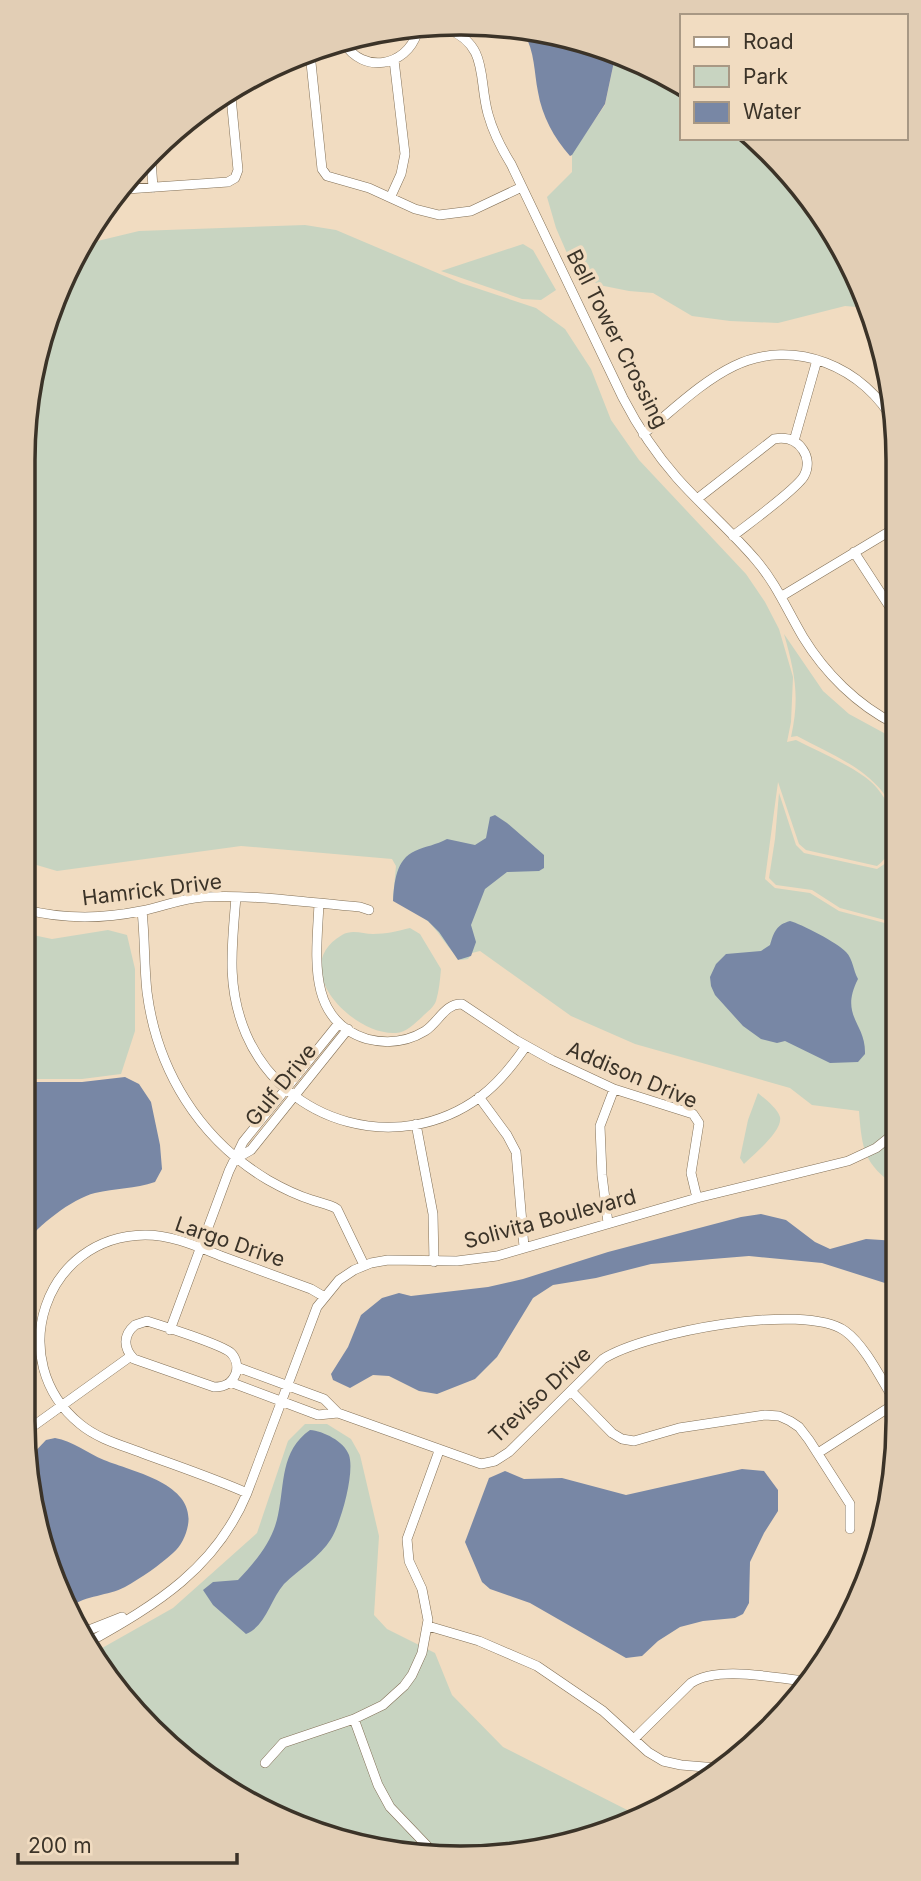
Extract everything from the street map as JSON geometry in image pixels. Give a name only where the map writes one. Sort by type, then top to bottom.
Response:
[{"type":"street","name":"Bell Tower Crossing","points":[[459,35],[467,40],[479,58],[490,122],[623,398],[643,434],[664,463],[755,559],[782,596],[804,638],[830,673],[855,698],[886,718]]},
{"type":"street","points":[[349,49],[366,62],[379,64],[394,60],[408,50],[415,38]]},
{"type":"street","points":[[391,197],[401,174],[405,154],[394,60]]},
{"type":"street","points":[[309,63],[324,173],[330,178],[369,188],[423,212],[447,215],[471,211],[522,187]]},
{"type":"street","points":[[134,189],[228,182],[235,178],[238,170],[232,102]]},
{"type":"street","points":[[152,169],[153,188]]},
{"type":"street","points":[[643,434],[718,375],[743,362],[778,355],[796,355],[844,370],[864,384],[882,404]]},
{"type":"street","points":[[794,441],[817,360]]},
{"type":"street","points":[[697,499],[767,443],[782,438],[794,441],[800,446],[806,456],[807,468],[804,476],[733,536]]},
{"type":"street","points":[[782,596],[886,533]]},
{"type":"street","points":[[854,552],[886,601]]},
{"type":"street","points":[[236,897],[231,967],[235,1000],[253,1048],[285,1090],[328,1115],[357,1124],[388,1127],[416,1124],[446,1115],[479,1097],[508,1070],[526,1046]]},
{"type":"street","name":"Hamrick Drive","points":[[35,911],[76,917],[142,911],[190,898],[236,897],[369,909]]},
{"type":"street","points":[[319,904],[317,978],[324,1002],[343,1026]]},
{"type":"street","points":[[142,911],[147,990],[152,1021],[161,1050],[190,1108],[202,1125],[237,1158],[281,1187],[337,1209],[364,1265]]},
{"type":"street","name":"Addison Drive","points":[[343,1026],[359,1036],[374,1040],[405,1040],[433,1026],[448,1008],[459,1003],[526,1046],[614,1089],[693,1114],[698,1119],[699,1126],[691,1172],[697,1198]]},
{"type":"street","name":"Gulf Drive","points":[[170,1330],[229,1171],[243,1142],[285,1090],[343,1026]]},
{"type":"street","name":"Gulf Drive","points":[[237,1158],[251,1150],[294,1097],[343,1026]]},
{"type":"street","points":[[608,1223],[600,1126],[614,1089]]},
{"type":"street","points":[[479,1097],[516,1152],[524,1247]]},
{"type":"street","points":[[416,1124],[433,1214],[434,1262]]},
{"type":"street","name":"Solivita Boulevard","points":[[95,1638],[177,1587],[211,1554],[229,1530],[247,1493],[317,1307],[323,1296],[339,1280],[364,1265],[388,1260],[434,1262],[476,1259],[524,1247],[697,1198],[848,1161],[871,1151],[886,1140]]},
{"type":"street","name":"Largo Drive","points":[[247,1493],[103,1439],[83,1427],[62,1405],[45,1375],[39,1341],[44,1309],[53,1289],[76,1261],[100,1245],[128,1236],[166,1237],[311,1289],[323,1296]]},
{"type":"street","name":"Treviso Drive","points":[[237,1367],[327,1401],[338,1413],[481,1464],[495,1461],[509,1452],[603,1359],[619,1349],[649,1339],[707,1327],[803,1319],[822,1321],[846,1332],[858,1343],[886,1387]]},
{"type":"street","points":[[35,1425],[131,1356],[125,1341],[128,1332],[135,1325],[147,1321],[227,1349],[237,1367],[230,1382]]},
{"type":"street","name":"Treviso Drive","points":[[131,1356],[137,1361],[214,1387],[223,1387],[230,1382],[321,1416],[338,1413]]},
{"type":"street","points":[[570,1391],[612,1433],[622,1439],[634,1441],[679,1428],[765,1415],[779,1416],[799,1427],[818,1453],[850,1504],[850,1529]]},
{"type":"street","points":[[818,1453],[886,1411]]},
{"type":"street","points":[[265,1763],[283,1743],[354,1719],[383,1704],[404,1686],[422,1653],[428,1626],[424,1595],[409,1561],[406,1545],[410,1526],[439,1451]]},
{"type":"street","name":"Solivita Boulevard","points":[[90,1630],[147,1607]]},
{"type":"street","points":[[428,1626],[497,1648],[537,1667],[603,1711],[648,1752],[663,1761],[707,1767]]},
{"type":"street","points":[[634,1739],[700,1677],[722,1674],[798,1680]]},
{"type":"street","points":[[354,1719],[377,1785],[390,1807],[426,1844]]},
{"type":"green space","points":[[614,64],[680,96],[680,140],[740,140],[798,201],[829,248],[857,307],[845,306],[778,323],[692,316],[653,293],[599,285],[573,267],[556,228],[547,197],[572,172],[572,153],[605,105]]},
{"type":"green space","points":[[305,225],[336,230],[461,283],[536,308],[565,329],[591,369],[611,420],[639,460],[746,574],[765,602],[779,629],[793,677],[791,722],[787,742],[796,740],[865,777],[886,802],[886,857],[877,866],[806,850],[799,844],[778,782],[765,879],[775,888],[810,893],[839,911],[886,923],[886,1179],[867,1155],[859,1111],[812,1105],[790,1088],[635,1044],[571,1016],[480,951],[461,960],[426,920],[393,897],[396,866],[392,859],[241,846],[57,871],[35,865],[35,461],[43,377],[49,350],[67,298],[96,241],[139,231]]},
{"type":"green space","points":[[523,244],[533,250],[556,290],[541,300],[522,299],[441,271]]},
{"type":"green space","points":[[784,634],[823,691],[849,714],[886,734],[886,798],[868,777],[855,768],[797,736],[791,737],[795,685]]},
{"type":"green space","points":[[779,793],[796,845],[804,853],[877,869],[886,863],[886,920],[840,908],[812,890],[776,885],[769,878]]},
{"type":"green space","points":[[410,928],[420,934],[441,969],[436,1001],[407,1030],[400,1033],[379,1031],[362,1024],[332,998],[323,981],[321,965],[327,949],[346,933],[373,934]]},
{"type":"green space","points":[[108,930],[127,935],[135,969],[135,1031],[121,1074],[82,1079],[35,1079],[35,935],[52,939]]},
{"type":"green space","points":[[758,1093],[776,1110],[780,1123],[767,1142],[744,1164],[740,1158],[748,1120]]},
{"type":"green space","points":[[305,1424],[327,1424],[351,1439],[360,1455],[379,1536],[374,1615],[387,1629],[435,1653],[452,1695],[503,1747],[629,1811],[571,1832],[488,1845],[433,1845],[350,1832],[298,1814],[224,1774],[180,1740],[141,1701],[102,1648],[173,1608],[257,1533],[288,1441]]},
{"type":"water","points":[[528,41],[571,49],[614,64],[605,104],[570,156],[554,134],[542,110]]},
{"type":"water","points":[[495,815],[544,855],[544,868],[539,871],[507,872],[485,889],[471,925],[476,942],[471,956],[458,960],[428,921],[393,901],[395,879],[404,860],[415,851],[447,839],[475,845],[486,838],[490,817]]},
{"type":"water","points":[[790,921],[835,944],[850,958],[858,979],[851,1002],[852,1011],[862,1034],[865,1054],[858,1062],[830,1063],[785,1041],[777,1043],[761,1039],[743,1026],[715,995],[710,977],[716,964],[726,954],[761,951],[770,945],[779,927]]},
{"type":"water","points":[[125,1077],[139,1084],[151,1102],[162,1169],[155,1182],[86,1196],[56,1214],[35,1232],[35,1082],[82,1082]]},
{"type":"water","points":[[761,1214],[786,1220],[815,1242],[830,1249],[866,1239],[886,1240],[886,1283],[822,1263],[749,1256],[651,1264],[596,1278],[553,1285],[533,1298],[497,1357],[475,1379],[437,1394],[419,1391],[389,1376],[373,1375],[350,1388],[333,1380],[331,1374],[348,1347],[361,1315],[382,1298],[399,1293],[411,1296],[488,1287],[741,1217]]},
{"type":"water","points":[[310,1430],[321,1432],[343,1445],[349,1455],[349,1485],[343,1510],[331,1539],[284,1584],[263,1619],[246,1634],[213,1605],[203,1590],[213,1582],[238,1580],[263,1550],[276,1524],[289,1458],[300,1438]]},
{"type":"water","points":[[55,1438],[68,1442],[104,1460],[146,1475],[172,1490],[182,1499],[188,1511],[186,1533],[176,1550],[125,1587],[76,1604],[49,1532],[43,1501],[36,1450],[46,1440]]},
{"type":"water","points":[[742,1469],[764,1471],[778,1490],[778,1511],[750,1562],[749,1603],[743,1614],[735,1618],[703,1621],[680,1627],[658,1641],[642,1656],[626,1658],[530,1603],[490,1589],[482,1582],[465,1542],[489,1478],[505,1471],[524,1479],[562,1478],[626,1495]]}]
